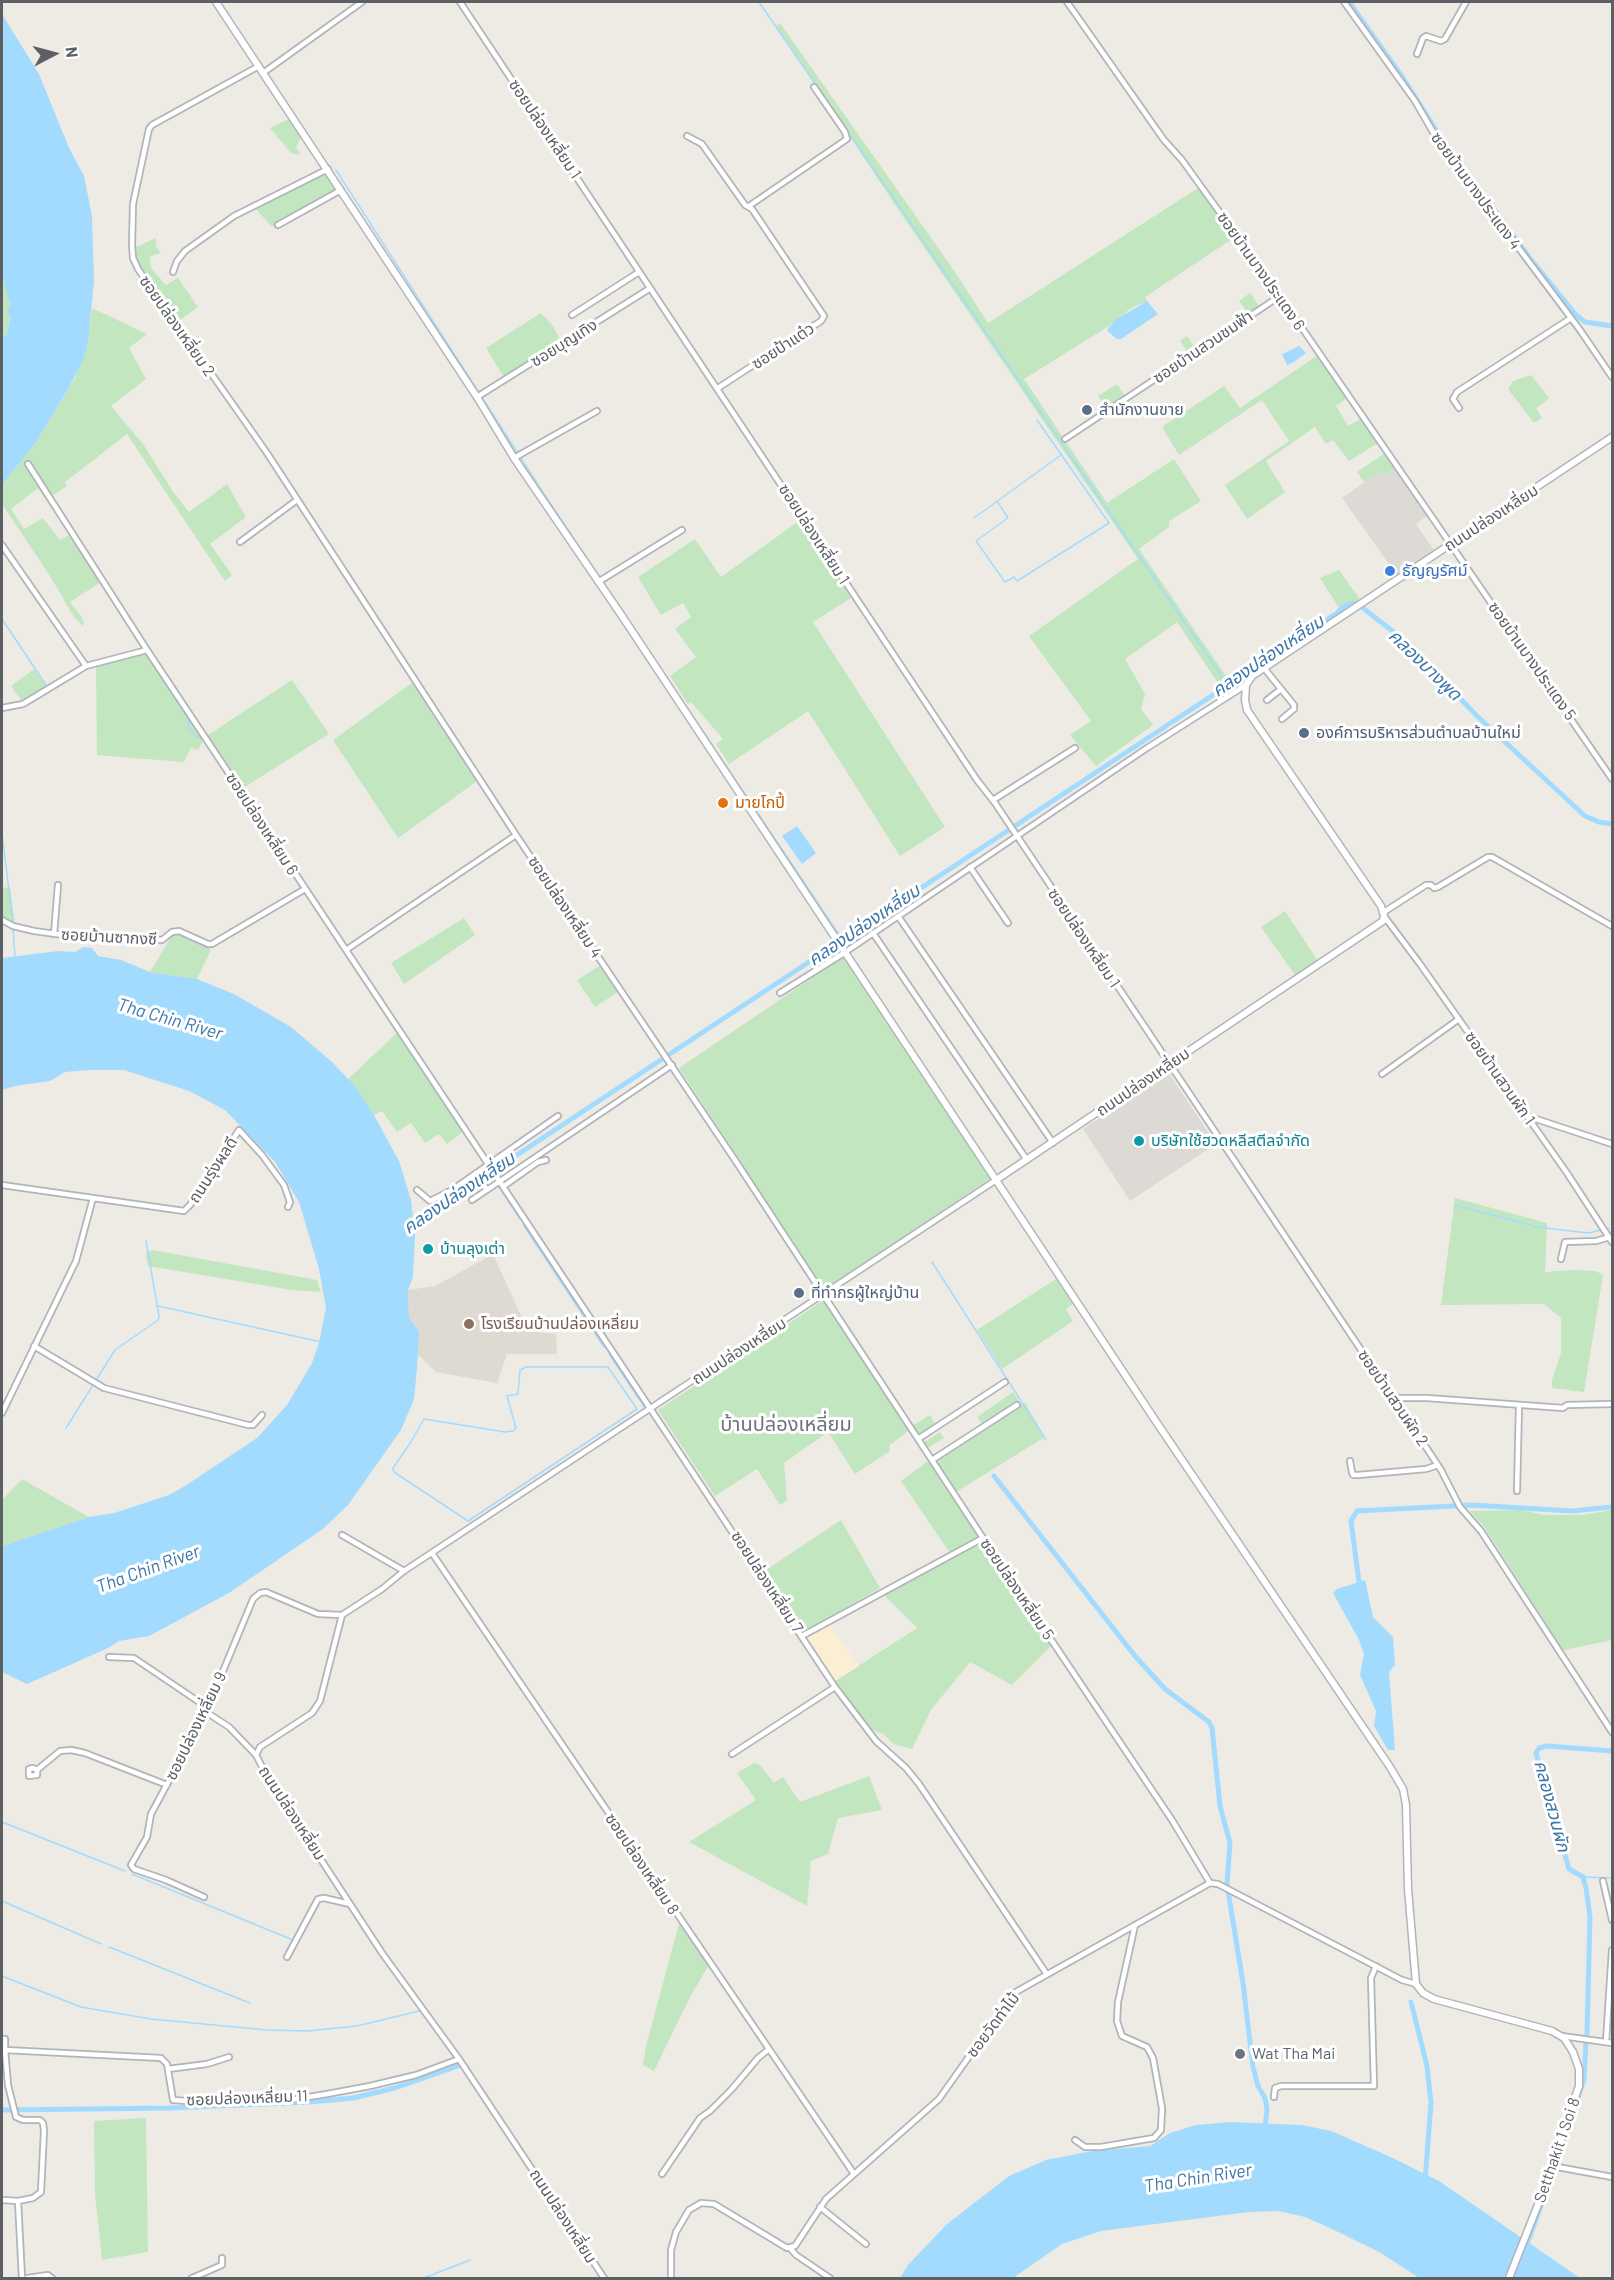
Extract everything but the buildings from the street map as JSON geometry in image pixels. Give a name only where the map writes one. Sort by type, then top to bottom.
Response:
[{"type":"street","points":[[216,2],[342,189],[514,458],[601,580],[844,953],[1403,1790],[1406,1805],[1408,1889],[1416,1984]]},
{"type":"street","points":[[262,73],[362,2]]},
{"type":"street","name":"ซอยปล่องเหลี่ยม 1","points":[[460,2],[649,289],[718,388],[1169,1066]]},
{"type":"street","name":"ซอยบ้านบางประแดง 6","points":[[1067,2],[1164,140],[1182,160],[1280,296],[1451,544]]},
{"type":"street","name":"ซอยบ้านบางประแดง 4","points":[[1344,2],[1415,101],[1437,140],[1612,376]]},
{"type":"street","points":[[1417,54],[1426,36],[1441,41],[1445,39],[1466,2]]},
{"type":"street","name":"ซอยปล่องเหลี่ยม 2","points":[[259,66],[152,124],[147,137],[133,204],[133,258],[140,274],[267,453],[308,517]]},
{"type":"street","points":[[687,136],[702,144],[745,205],[749,206],[847,139],[845,132],[814,87]]},
{"type":"street","points":[[173,272],[177,261],[185,251],[234,216],[328,169]]},
{"type":"street","points":[[278,225],[342,189]]},
{"type":"street","name":"ซอยป้าแต๋ว","points":[[718,388],[824,319],[823,313],[749,206]]},
{"type":"street","points":[[572,315],[639,272]]},
{"type":"street","name":"ซอยบุญเทิง","points":[[477,397],[649,289]]},
{"type":"street","name":"ซอยบ้านสวนชมฟ้า","points":[[1065,439],[1280,296]]},
{"type":"street","points":[[1459,408],[1453,399],[1457,392],[1570,318]]},
{"type":"street","points":[[514,458],[597,411]]},
{"type":"street","name":"ถนนปล่องเหลี่ยม","points":[[1246,685],[1252,676],[1612,438]]},
{"type":"street","name":"ซอยปล่องเหลี่ยม 6","points":[[28,464],[147,650],[501,1181]]},
{"type":"street","points":[[240,542],[297,500]]},
{"type":"street","name":"ซอยปล่องเหลี่ยม 4","points":[[308,517],[516,835],[825,1295]]},
{"type":"street","points":[[601,580],[682,530]]},
{"type":"street","points":[[2,544],[86,666]]},
{"type":"street","name":"ซอยบ้านบางประแดง 5","points":[[1451,544],[1612,779]]},
{"type":"street","points":[[2,708],[23,704],[86,666],[147,650]]},
{"type":"street","points":[[1264,668],[1295,707],[1282,719]]},
{"type":"street","points":[[780,993],[844,953],[1147,748],[1246,685]]},
{"type":"street","points":[[1246,685],[1247,710],[1384,914],[1426,885],[1438,887],[1488,856],[1612,926]]},
{"type":"street","points":[[1268,700],[1281,689]]},
{"type":"street","points":[[993,800],[1075,748]]},
{"type":"street","points":[[346,950],[516,835]]},
{"type":"street","points":[[970,867],[1008,923]]},
{"type":"street","points":[[54,934],[58,885]]},
{"type":"street","name":"ซอยบ้านซากงซี","points":[[2,920],[13,926],[78,937],[94,934],[162,940],[172,932],[179,931],[212,944],[305,889]]},
{"type":"street","name":"ถนนปล่องเหลี่ยม","points":[[604,2278],[459,2059],[382,1953],[269,1780],[256,1755],[260,1747],[312,1713],[320,1701],[342,1615],[382,1589],[404,1571],[1169,1066],[1379,924],[1384,914]]},
{"type":"street","name":"ซอยบ้านสวนผัก 1","points":[[1384,914],[1610,1238]]},
{"type":"street","points":[[898,916],[1053,1143]]},
{"type":"street","points":[[873,933],[1027,1160]]},
{"type":"street","points":[[1382,1074],[1459,1019]]},
{"type":"street","points":[[472,1200],[672,1065]]},
{"type":"street","name":"ซอยบ้านสวนผัก 2","points":[[1169,1066],[1394,1398],[1438,1465],[1459,1505],[1481,1531],[1612,1732]]},
{"type":"street","points":[[417,1190],[425,1199],[431,1200],[452,1190],[477,1175],[558,1116]]},
{"type":"street","points":[[1527,1116],[1612,1144]]},
{"type":"street","name":"ถนนรุ่งผลดี","points":[[2,1185],[184,1211],[239,1130],[262,1155],[284,1185],[290,1199],[288,1207]]},
{"type":"street","points":[[501,1181],[546,1160]]},
{"type":"street","points":[[477,1175],[488,1190]]},
{"type":"street","name":"ซอยปล่องเหลี่ยม 7","points":[[501,1181],[835,1687],[876,1741],[920,1784],[1046,1973]]},
{"type":"street","points":[[2,1413],[76,1261],[93,1198]]},
{"type":"street","points":[[1561,1259],[1565,1242],[1610,1238]]},
{"type":"street","name":"ซอยปล่องเหลี่ยม 5","points":[[825,1295],[983,1538],[1172,1820],[1210,1883]]},
{"type":"street","points":[[34,1346],[104,1388],[248,1425],[254,1425],[262,1415]]},
{"type":"street","points":[[918,1439],[1005,1382]]},
{"type":"street","points":[[1394,1398],[1427,1398],[1563,1408],[1567,1405],[1612,1404]]},
{"type":"street","points":[[932,1460],[1017,1405]]},
{"type":"street","points":[[1516,1491],[1519,1405]]},
{"type":"street","points":[[1350,1461],[1353,1475],[1426,1469],[1438,1465]]},
{"type":"street","points":[[342,1535],[404,1571]]},
{"type":"street","points":[[802,1636],[983,1538]]},
{"type":"street","name":"ซอยปล่องเหลี่ยม 8","points":[[432,1553],[854,2174]]},
{"type":"street","name":"ซอยปล่องเหลี่ยม 9","points":[[204,1897],[132,1868],[147,1837],[150,1817],[207,1710],[253,1599],[257,1594],[266,1592],[318,1614],[342,1615]]},
{"type":"street","points":[[109,1657],[134,1658],[229,1727],[256,1755]]},
{"type":"street","points":[[732,1754],[835,1687]]},
{"type":"street","points":[[37,1770],[60,1751],[70,1750],[85,1753],[167,1785]]},
{"type":"street","points":[[1603,1881],[1612,1920]]},
{"type":"street","points":[[1210,1883],[1225,1887],[1376,1966],[1416,1984],[1424,1994],[1434,1999],[1552,2031],[1562,2036],[1612,2043]]},
{"type":"street","name":"ซอยวัดท่าไม้","points":[[790,2248],[795,2246],[819,2207],[939,2099],[1014,1993],[1210,1883]]},
{"type":"street","points":[[287,1957],[318,1899],[326,1898],[350,1904]]},
{"type":"street","points":[[1075,2140],[1085,2147],[1101,2147],[1154,2138],[1161,2130],[1161,2092],[1153,2058],[1147,2047],[1122,2036],[1117,2022],[1118,2002],[1135,1925]]},
{"type":"street","points":[[1606,2042],[1612,1950]]},
{"type":"street","points":[[1274,2097],[1275,2088],[1281,2086],[1374,2086],[1371,1978],[1376,1966]]},
{"type":"street","name":"Setthakit 1 Soi 8","points":[[1509,2278],[1541,2197],[1579,2086],[1579,2069],[1574,2052],[1562,2036]]},
{"type":"street","points":[[2,2039],[4,2039],[8,2085],[16,2117],[23,2120],[39,2120],[43,2123],[44,2130],[41,2192],[33,2198],[18,2201],[2,2200]]},
{"type":"street","points":[[662,2174],[700,2118],[732,2089],[758,2058],[769,2049]]},
{"type":"street","points":[[5,2050],[161,2058],[165,2060],[168,2070],[207,2064],[229,2057]]},
{"type":"street","name":"ซอยปล่องเหลี่ยม 11","points":[[168,2070],[173,2100],[193,2102],[296,2099],[370,2086],[416,2074],[459,2059]]},
{"type":"street","points":[[1552,2166],[1612,2177]]},
{"type":"street","points":[[18,2201],[22,2278]]},
{"type":"street","points":[[671,2278],[671,2250],[676,2232],[689,2210],[701,2203],[714,2204],[790,2248],[796,2255],[830,2278]]},
{"type":"street","points":[[819,2207],[866,2244]]},
{"type":"street","points":[[192,2278],[222,2265],[222,2258]]},
{"type":"street","points":[[27,2278],[48,2275],[52,2278]]},
{"type":"shaded area","points":[[1395,468],[1428,515],[1416,524],[1434,550],[1397,575],[1342,498],[1380,471],[1383,476]]},
{"type":"shaded area","points":[[1168,1072],[1216,1144],[1130,1201],[1083,1129]]},
{"type":"shaded area","name":"โรงเรียนบ้านปล่องเหลี่ยม","points":[[493,1254],[528,1331],[556,1334],[557,1354],[507,1354],[497,1383],[436,1372],[417,1354],[419,1332],[409,1317],[408,1290],[435,1286]]},
{"type":"green space","points":[[780,23],[955,272],[988,323],[1198,188],[1235,237],[1145,297],[1147,301],[1131,308],[1109,326],[1024,379],[1107,503],[1174,459],[1201,501],[1169,521],[1169,527],[1139,549],[1228,679],[1220,686],[1177,622],[1125,659],[1145,694],[1141,709],[1153,725],[1096,766],[1070,735],[1091,721],[1029,636],[1138,559],[904,218],[776,26]]},
{"type":"green space","points":[[289,119],[301,138],[296,147],[300,155],[291,153],[270,128]]},
{"type":"green space","points":[[326,174],[337,190],[272,227],[256,209]]},
{"type":"green space","points":[[156,238],[156,246],[161,253],[150,256],[151,268],[166,285],[178,278],[198,307],[180,320],[137,260],[134,248]]},
{"type":"green space","points":[[2,274],[11,317],[6,337],[2,337]]},
{"type":"green space","points":[[1250,293],[1259,306],[1248,313],[1239,301]]},
{"type":"green space","points":[[92,308],[147,334],[129,348],[146,379],[111,406],[143,444],[174,493],[189,512],[227,484],[246,517],[210,544],[232,575],[225,581],[127,434],[65,482],[67,486],[46,500],[38,488],[11,509],[24,529],[43,518],[60,540],[71,534],[100,580],[98,584],[70,602],[81,616],[83,626],[74,617],[2,504],[2,485],[37,441],[75,378],[88,343]]},
{"type":"green space","points":[[541,313],[553,326],[561,341],[504,377],[486,348]]},
{"type":"green space","points":[[1187,336],[1196,349],[1189,354],[1180,341]]},
{"type":"green space","points":[[1318,355],[1347,398],[1336,406],[1348,426],[1362,418],[1378,443],[1349,461],[1333,440],[1326,444],[1315,427],[1266,461],[1285,492],[1247,519],[1225,485],[1289,441],[1262,400],[1179,455],[1162,427],[1224,386],[1240,408]]},
{"type":"green space","points":[[1531,375],[1549,398],[1536,408],[1542,418],[1534,423],[1508,389],[1513,381]]},
{"type":"green space","points":[[1117,384],[1125,396],[1106,408],[1098,396]]},
{"type":"green space","points":[[1385,453],[1395,468],[1383,476],[1380,472],[1364,482],[1357,472]]},
{"type":"green space","points":[[799,521],[851,598],[813,622],[945,827],[900,856],[808,711],[729,764],[716,744],[723,739],[691,702],[688,704],[670,676],[696,657],[675,629],[691,617],[683,603],[661,615],[638,577],[695,539],[721,577]]},
{"type":"green space","points":[[1339,570],[1361,601],[1344,612],[1341,611],[1320,578]]},
{"type":"green space","points":[[147,653],[200,733],[203,741],[198,750],[191,748],[184,762],[97,755],[96,668],[110,661]]},
{"type":"green space","points":[[34,669],[47,687],[22,702],[11,686]]},
{"type":"green space","points":[[292,680],[329,734],[243,788],[208,735]]},
{"type":"green space","points":[[412,683],[477,781],[398,838],[333,740]]},
{"type":"green space","points":[[10,887],[15,924],[2,916],[2,888]]},
{"type":"green space","points":[[1285,911],[1318,961],[1295,975],[1261,927]]},
{"type":"green space","points":[[464,918],[475,935],[404,984],[391,963]]},
{"type":"green space","points":[[177,932],[211,950],[197,979],[150,972],[173,934]]},
{"type":"green space","points":[[843,957],[991,1178],[827,1289],[823,1287],[679,1068]]},
{"type":"green space","points":[[601,965],[618,992],[595,1007],[577,980]]},
{"type":"green space","points":[[398,1032],[464,1131],[447,1144],[439,1134],[425,1143],[411,1123],[397,1132],[382,1111],[374,1115],[348,1079]]},
{"type":"green space","points":[[1455,1198],[1547,1223],[1545,1272],[1596,1271],[1603,1275],[1584,1392],[1552,1388],[1552,1380],[1561,1353],[1561,1318],[1544,1304],[1441,1305]]},
{"type":"green space","points":[[152,1250],[317,1280],[321,1292],[292,1290],[148,1266],[146,1253]]},
{"type":"green space","points":[[1056,1279],[1073,1304],[1066,1309],[1073,1321],[1002,1369],[977,1330]]},
{"type":"green space","points":[[824,1300],[908,1431],[889,1446],[890,1451],[855,1474],[828,1432],[784,1463],[787,1500],[780,1505],[757,1469],[715,1496],[658,1410]]},
{"type":"green space","points":[[1013,1392],[1019,1401],[983,1425],[977,1417]]},
{"type":"green space","points":[[1025,1403],[1045,1437],[956,1492],[937,1461]]},
{"type":"green space","points":[[930,1415],[936,1425],[920,1436],[912,1426]]},
{"type":"green space","points":[[940,1432],[944,1438],[927,1448],[923,1443]]},
{"type":"green space","points":[[928,1461],[978,1537],[950,1553],[901,1481]]},
{"type":"green space","points":[[22,1479],[89,1517],[2,1546],[2,1500]]},
{"type":"green space","points":[[1522,1510],[1543,1515],[1583,1515],[1612,1510],[1612,1640],[1563,1650],[1485,1528],[1470,1511]]},
{"type":"green space","points":[[841,1520],[880,1588],[803,1632],[763,1572]]},
{"type":"green space","points":[[983,1542],[1052,1645],[1012,1685],[970,1662],[931,1710],[912,1749],[894,1744],[883,1734],[871,1729],[835,1681],[917,1628],[884,1595]]},
{"type":"green space","points":[[754,1763],[760,1765],[774,1783],[783,1777],[800,1802],[869,1776],[882,1810],[838,1818],[828,1854],[811,1861],[807,1906],[689,1842],[756,1800],[737,1773]]},
{"type":"green space","points":[[679,1924],[710,1963],[690,1997],[654,2071],[643,2065],[646,2046]]},
{"type":"green space","points":[[146,2118],[148,2252],[102,2260],[95,2194],[94,2121]]},
{"type":"sand","points":[[830,1625],[859,1666],[835,1681],[807,1640],[807,1637]]},
{"type":"water","points":[[2,14],[39,74],[69,148],[84,176],[92,216],[94,281],[88,343],[83,361],[37,441],[2,485],[2,337],[6,336],[11,317],[7,312],[10,305],[2,274]]},
{"type":"water","points":[[1147,301],[1158,314],[1121,339],[1117,339],[1107,330],[1115,320]]},
{"type":"water","points":[[1299,346],[1306,353],[1287,365],[1282,354]]},
{"type":"water","points":[[797,826],[816,853],[802,864],[782,836]]},
{"type":"water","name":"Tha Chin River","points":[[83,947],[92,948],[98,956],[121,960],[150,972],[197,979],[234,994],[291,1027],[332,1062],[355,1086],[399,1161],[411,1200],[415,1234],[413,1277],[408,1290],[409,1317],[419,1332],[417,1368],[414,1399],[401,1430],[348,1505],[323,1529],[229,1593],[149,1636],[119,1641],[27,1684],[2,1672],[2,1546],[89,1517],[114,1513],[169,1495],[257,1438],[287,1405],[312,1363],[319,1343],[326,1308],[319,1269],[299,1202],[275,1162],[225,1110],[189,1091],[124,1070],[65,1072],[50,1081],[2,1090],[2,958],[58,951],[75,952]]},
{"type":"water","points":[[1365,1580],[1373,1617],[1393,1637],[1395,1665],[1389,1672],[1395,1750],[1388,1750],[1374,1726],[1376,1711],[1360,1675],[1364,1654],[1359,1640],[1333,1593],[1337,1589]]},
{"type":"water","name":"Tha Chin River","points":[[1231,2122],[1302,2125],[1331,2131],[1393,2158],[1439,2181],[1580,2278],[1419,2278],[1381,2253],[1330,2228],[1305,2217],[1278,2211],[1249,2212],[1101,2231],[1062,2244],[1013,2278],[900,2278],[908,2265],[947,2224],[1009,2176],[1046,2160],[1092,2151],[1150,2146],[1170,2133],[1196,2125]]},
{"type":"waterway","points":[[759,2],[1227,684]]},
{"type":"waterway","points":[[1349,2],[1403,78],[1440,136],[1529,257],[1576,315],[1585,322],[1612,326]]},
{"type":"waterway","points":[[336,170],[544,494],[842,939]]},
{"type":"waterway","points":[[997,501],[1008,518],[976,541],[1005,582],[1014,577],[1017,581],[1109,523],[1037,420]]},
{"type":"waterway","points":[[974,518],[1061,455]]},
{"type":"waterway","name":"คลองปล่องเหลี่ยม","points":[[408,1227],[1337,613],[1344,606],[1353,603],[1359,605],[1404,640],[1477,716],[1585,816],[1612,824]]},
{"type":"waterway","points":[[2,619],[46,685]]},
{"type":"waterway","points":[[147,655],[188,718],[189,729],[197,737],[204,739]]},
{"type":"waterway","points":[[233,783],[301,888]]},
{"type":"waterway","points":[[2,833],[13,924]]},
{"type":"waterway","points":[[13,929],[15,957]]},
{"type":"waterway","name":"คลองปล่องเหลี่ยม","points":[[489,1173],[494,1180]]},
{"type":"waterway","points":[[499,1187],[520,1219]]},
{"type":"waterway","points":[[1455,1205],[1537,1227],[1588,1233],[1609,1228]]},
{"type":"waterway","points":[[524,1226],[604,1347]]},
{"type":"waterway","points":[[66,1428],[115,1350],[158,1320],[146,1241]]},
{"type":"waterway","points":[[932,1262],[1046,1440]]},
{"type":"waterway","points":[[158,1306],[321,1342]]},
{"type":"waterway","points":[[609,1354],[645,1408]]},
{"type":"waterway","points":[[526,1367],[608,1367],[637,1409],[468,1521],[394,1472],[393,1468],[424,1419],[505,1432],[513,1431],[516,1428],[507,1396],[518,1394],[520,1370],[526,1367]]},
{"type":"waterway","points":[[994,1476],[1135,1656],[1165,1689],[1209,1722],[1212,1728],[1220,1806],[1230,1843],[1227,1884],[1243,1983],[1253,2067],[1267,2109],[1265,2129]]},
{"type":"waterway","name":"คลองสวนผัก","points":[[1359,1582],[1351,1521],[1357,1511],[1472,1505],[1572,1511],[1612,1507]]},
{"type":"waterway","name":"คลองสวนผัก","points":[[1587,2035],[1590,1917],[1586,1888],[1583,1877],[1569,1869],[1536,1753],[1539,1748],[1547,1746],[1612,1751]]},
{"type":"waterway","points":[[2,1822],[125,1871]]},
{"type":"waterway","points":[[132,1874],[293,1940]]},
{"type":"waterway","points":[[1583,1877],[1612,1878]]},
{"type":"waterway","points":[[2,1901],[101,1944]]},
{"type":"waterway","points":[[109,1947],[250,2003]]},
{"type":"waterway","points":[[2,1976],[81,2007],[151,2019],[267,2030],[307,2031],[357,2026],[419,2011]]},
{"type":"waterway","points":[[1411,2002],[1427,2066],[1431,2103],[1425,2181]]},
{"type":"waterway","name":"คลองสวนผัก","points":[[1557,2163],[1584,2079],[1586,2042]]},
{"type":"waterway","points":[[2,2110],[170,2108],[353,2098],[395,2088],[458,2066]]},
{"type":"waterway","name":"คลองสวนผัก","points":[[1526,2247],[1554,2171]]},
{"type":"waterway","points":[[424,2278],[470,2260]]},
{"type":"place","name":"สำนักงานขาย","points":[[1087,410]]},
{"type":"place","name":"ธัญญรัศม์","points":[[1390,571]]},
{"type":"place","name":"องค์การบริหารส่วนตำบลบ้านใหม่","points":[[1304,733]]},
{"type":"place","name":"มายโกปี้","points":[[723,803]]},
{"type":"place","name":"บริษัทใช้ฮวดหลีสตีลจำกัด","points":[[1139,1141]]},
{"type":"place","name":"บ้านลุงเต่า","points":[[428,1249]]},
{"type":"place","name":"ที่ทำกรผู้ใหญ่บ้าน","points":[[799,1293]]},
{"type":"place","name":"โรงเรียนบ้านปล่องเหลี่ยม","points":[[469,1324]]},
{"type":"place","name":"Wat Tha Mai","points":[[1240,2054]]},
{"type":"district","name":"บ้านปล่องเหลี่ยม","points":[[786,1424]]},
{"type":"water label","name":"คลองบางพูด","points":[[1425,665]]}]
